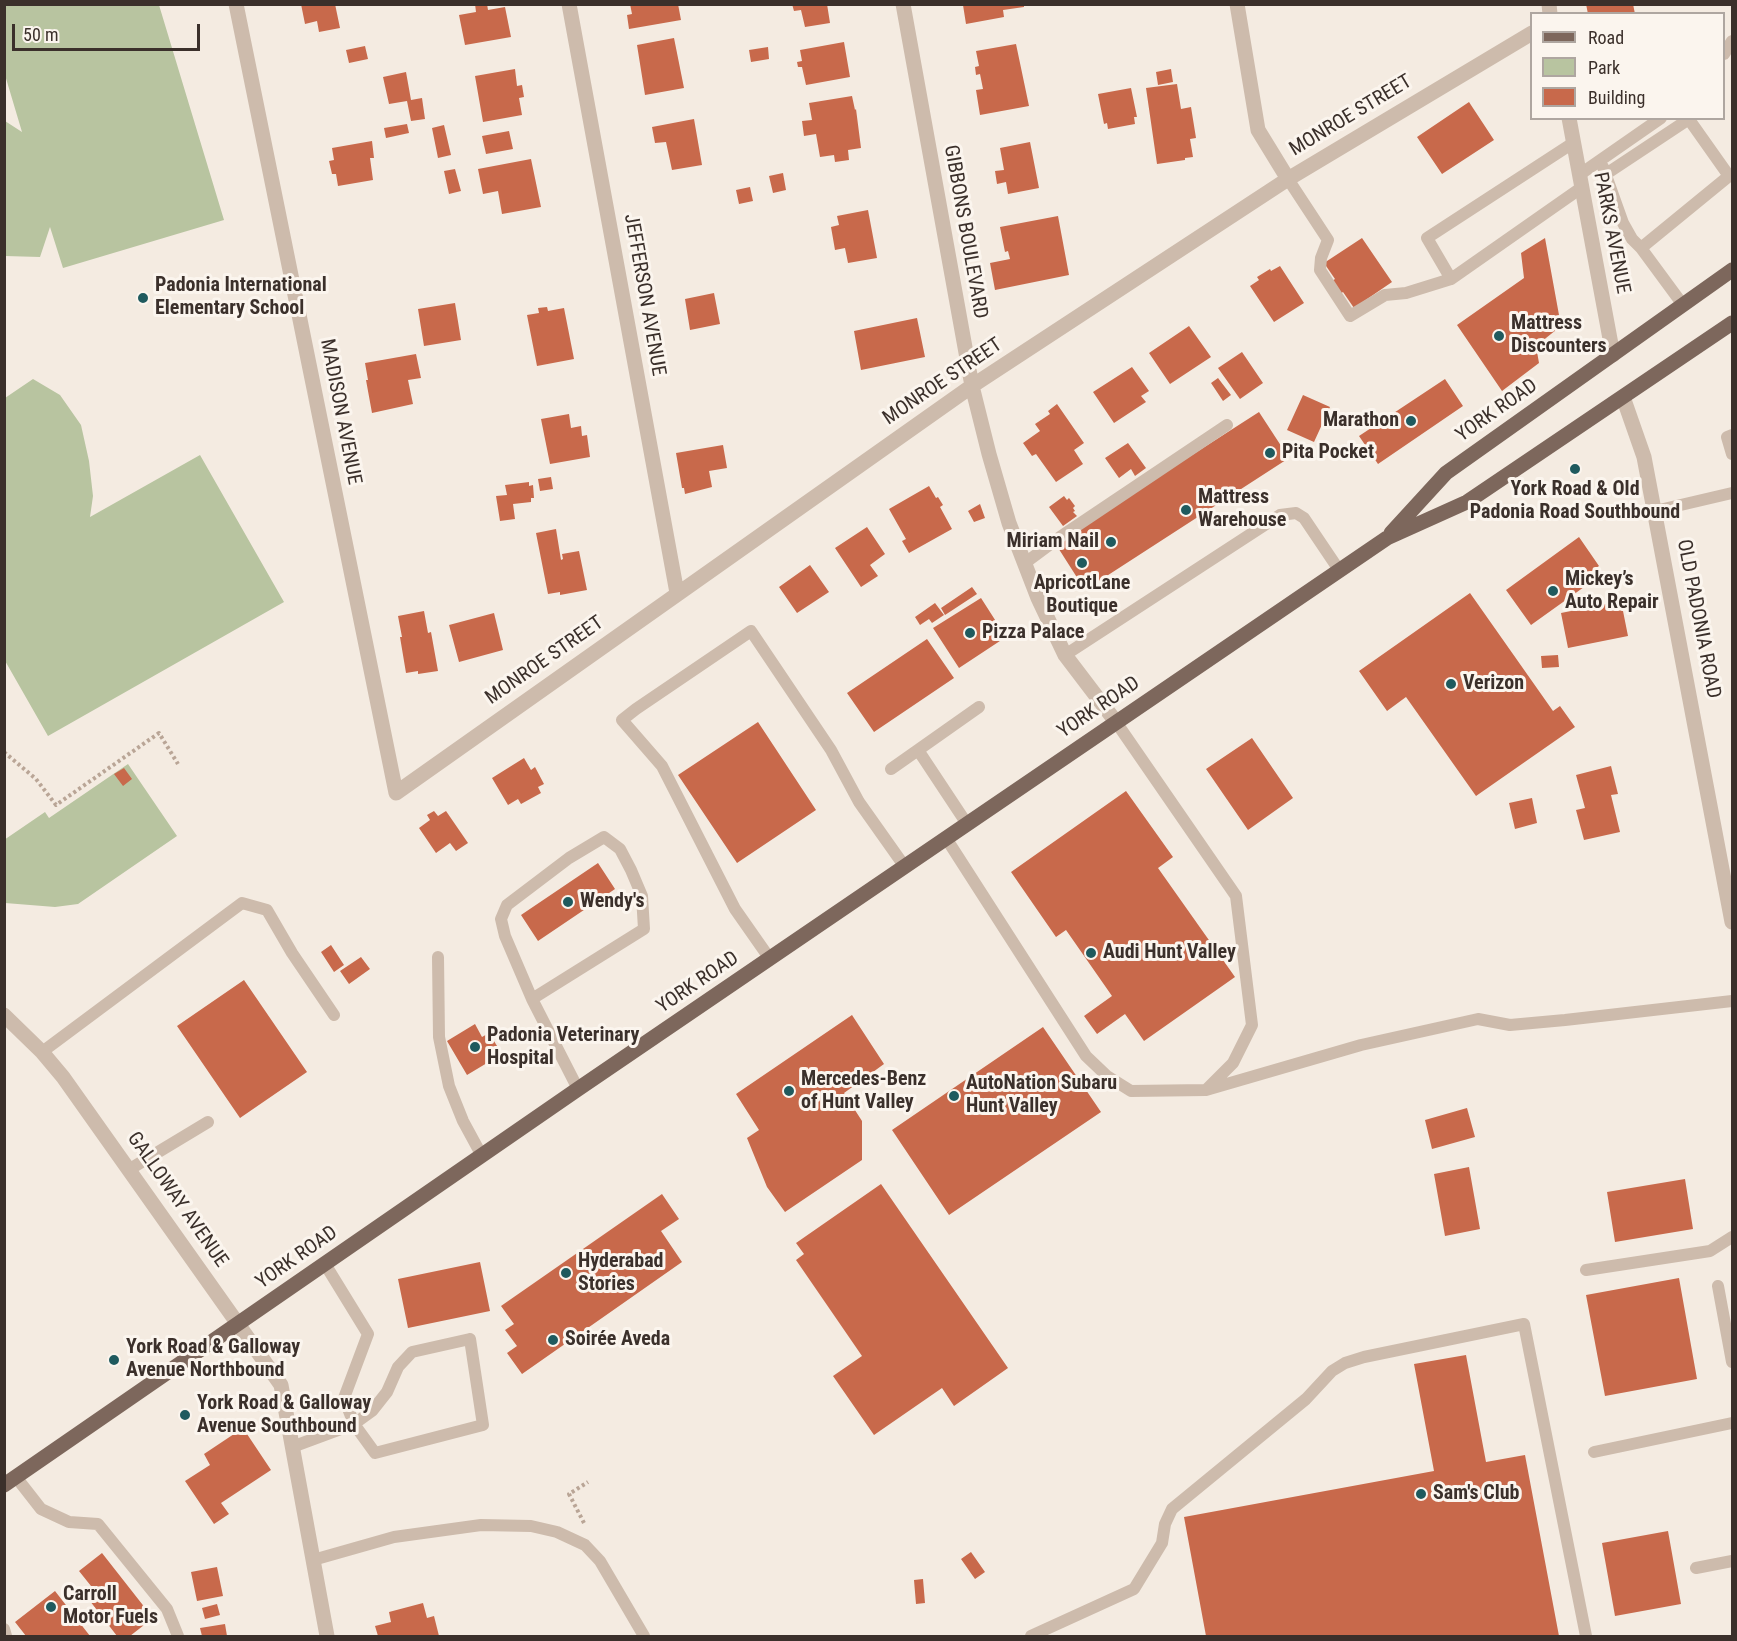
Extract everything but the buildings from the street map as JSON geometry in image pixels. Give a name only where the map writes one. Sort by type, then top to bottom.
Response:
[{"type":"main road","name":"YORK ROAD","points":[[1387,538],[1446,473],[1732,270]]},
{"type":"main road","name":"YORK ROAD","points":[[10,1481],[578,1089],[1339,570],[1387,538],[1467,502],[1732,323]]},
{"type":"street","name":"MADISON AVENUE","points":[[236,4],[396,793]]},
{"type":"street","name":"JEFFERSON AVENUE","points":[[569,4],[677,593]]},
{"type":"street","name":"GIBBONS BOULEVARD","points":[[903,4],[972,386],[1009,524],[1038,598],[1065,655],[1116,722]]},
{"type":"street","points":[[1237,4],[1258,130],[1288,178]]},
{"type":"street","name":"MONROE STREET","points":[[396,793],[972,386],[1288,178],[1530,34]]},
{"type":"street","name":"PARKS AVENUE","points":[[1569,120],[1612,355]]},
{"type":"street","name":"OLD PADONIA ROAD","points":[[1623,397],[1644,457],[1732,922]]},
{"type":"street","name":"GALLOWAY AVENUE","points":[[4,1015],[63,1077],[281,1385],[327,1636]]},
{"type":"lane","points":[[1288,178],[1328,240],[1321,258],[1320,270],[1350,316],[1385,295],[1406,292],[1451,279],[1580,182],[1601,160],[1658,120]]},
{"type":"lane","points":[[1606,174],[1687,120]]},
{"type":"lane","points":[[1641,248],[1728,176],[1689,120]]},
{"type":"lane","points":[[1451,279],[1427,238],[1573,143]]},
{"type":"lane","points":[[1601,160],[1623,223],[1632,239],[1683,305]]},
{"type":"lane","points":[[1025,563],[1227,425]]},
{"type":"lane","points":[[1732,435],[1727,437],[1732,454]]},
{"type":"lane","points":[[1655,511],[1732,493]]},
{"type":"lane","points":[[1065,655],[1280,515],[1296,513],[1304,518],[1339,570]]},
{"type":"lane","points":[[770,959],[735,909],[662,766],[622,720],[751,631],[831,750],[859,802],[905,867]]},
{"type":"lane","points":[[891,769],[979,707]]},
{"type":"lane","points":[[1116,722],[1236,896],[1252,1025],[1233,1063],[1206,1090]]},
{"type":"lane","points":[[918,750],[967,824]]},
{"type":"lane","points":[[532,999],[644,929],[642,896],[631,870],[620,849],[604,837],[569,858],[507,905],[501,920],[532,999],[578,1089]]},
{"type":"lane","points":[[946,838],[1086,1056],[1107,1076],[1131,1091],[1206,1090],[1361,1045],[1478,1019],[1510,1025],[1732,1001]]},
{"type":"lane","points":[[42,1053],[242,903],[267,910],[334,1016]]},
{"type":"lane","points":[[438,957],[439,1037],[449,1086],[463,1121],[482,1156]]},
{"type":"lane","points":[[130,1169],[208,1122]]},
{"type":"lane","points":[[1586,1270],[1710,1251],[1732,1237]]},
{"type":"lane","points":[[292,1447],[354,1424],[372,1411],[387,1392],[398,1367],[412,1352],[470,1339],[483,1425],[375,1453],[354,1424],[344,1398],[368,1334],[325,1264]]},
{"type":"lane","points":[[1718,1286],[1732,1362]]},
{"type":"lane","points":[[1031,1636],[1134,1589],[1162,1543],[1165,1524],[1172,1509],[1305,1399],[1332,1371],[1345,1363],[1364,1357],[1524,1324],[1586,1636]]},
{"type":"lane","points":[[1593,1452],[1732,1423]]},
{"type":"lane","points":[[10,1481],[41,1509],[69,1522],[98,1524],[167,1609],[178,1636]]},
{"type":"lane","points":[[313,1560],[394,1537],[481,1525],[531,1526],[557,1532],[585,1545],[600,1561],[644,1636]]},
{"type":"lane","points":[[1696,1568],[1732,1561]]},
{"type":"lane","points":[[4,1629],[6,1636]]},
{"type":"path","points":[[4,752],[36,779],[56,805],[159,733],[178,764]]},
{"type":"path","points":[[585,1545],[588,1532],[569,1494],[588,1482]]},
{"type":"green space","points":[[5,4],[159,5],[224,220],[63,268],[50,227],[40,257],[5,256],[5,121],[22,132],[5,75]]},
{"type":"green space","points":[[33,379],[60,395],[81,425],[89,461],[93,496],[90,517],[200,455],[284,602],[48,736],[4,659],[5,398]]},
{"type":"green space","points":[[128,764],[177,836],[78,904],[55,907],[5,903],[4,840],[45,812],[49,818]]},
{"type":"place","name":"Padonia International Elementary School","points":[[143,298]]},
{"type":"place","name":"Mattress Discounters","points":[[1499,336]]},
{"type":"place","name":"Marathon","points":[[1411,421]]},
{"type":"place","name":"Pita Pocket","points":[[1270,453]]},
{"type":"place","name":"York Road & Old Padonia Road Southbound","points":[[1575,469]]},
{"type":"place","name":"Mattress Warehouse","points":[[1186,510]]},
{"type":"place","name":"Miriam Nail","points":[[1111,542]]},
{"type":"place","name":"ApricotLane Boutique","points":[[1082,563]]},
{"type":"place","name":"Mickey’s Auto Repair","points":[[1553,591]]},
{"type":"place","name":"Pizza Palace","points":[[970,633]]},
{"type":"place","name":"Verizon","points":[[1451,684]]},
{"type":"place","name":"Wendy's","points":[[568,902]]},
{"type":"place","name":"Audi Hunt Valley","points":[[1091,953]]},
{"type":"place","name":"Padonia Veterinary Hospital","points":[[475,1047]]},
{"type":"place","name":"Mercedes-Benz of Hunt Valley","points":[[789,1091]]},
{"type":"place","name":"AutoNation Subaru Hunt Valley","points":[[954,1096]]},
{"type":"place","name":"Hyderabad Stories","points":[[566,1273]]},
{"type":"place","name":"Soirée Aveda","points":[[553,1340]]},
{"type":"place","name":"York Road & Galloway Avenue Northbound","points":[[114,1360]]},
{"type":"place","name":"York Road & Galloway Avenue Southbound","points":[[185,1415]]},
{"type":"place","name":"Sam's Club","points":[[1421,1494]]},
{"type":"place","name":"Carroll Motor Fuels","points":[[51,1607]]}]
